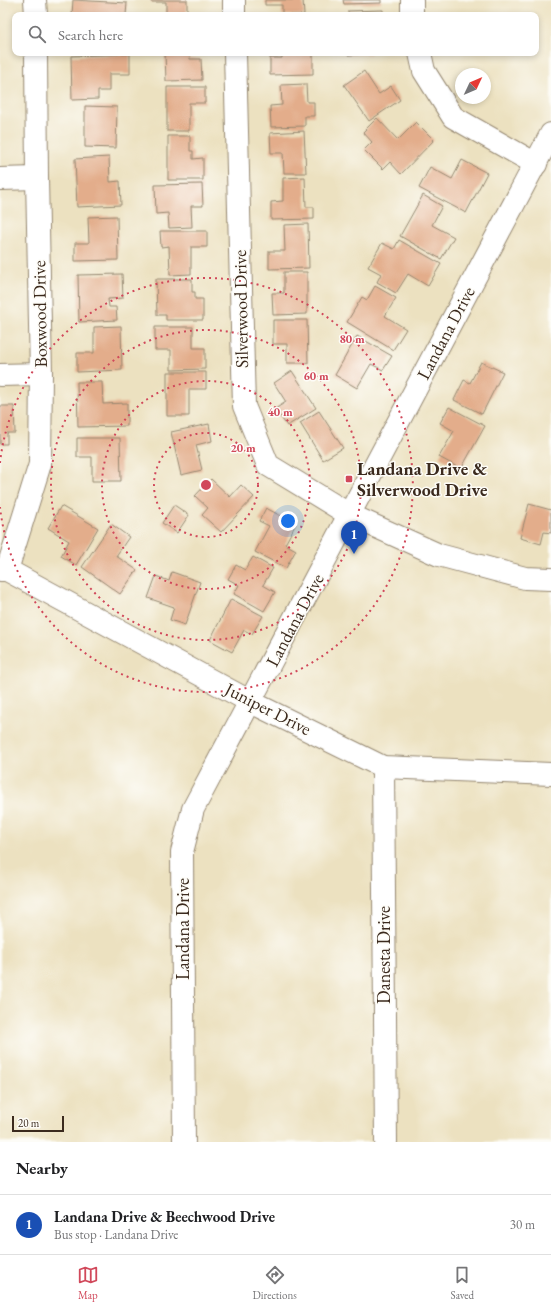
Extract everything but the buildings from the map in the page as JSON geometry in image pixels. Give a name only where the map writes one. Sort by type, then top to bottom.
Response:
[{"type":"street","points":[[35,0],[36,12]]},
{"type":"street","points":[[234,0],[234,12]]},
{"type":"street","points":[[412,0],[412,12]]},
{"type":"street","name":"Boxwood Drive","points":[[3,570],[40,464],[41,374],[36,178],[36,56]]},
{"type":"street","name":"Silverwood Drive","points":[[235,56],[244,406],[268,465],[350,514],[438,555],[525,578],[551,579]]},
{"type":"street","points":[[421,56],[424,71],[453,117],[536,164]]},
{"type":"street","name":"Landana Drive","points":[[184,1142],[182,852],[193,809],[551,134]]},
{"type":"street","points":[[0,179],[36,178]]},
{"type":"street","points":[[0,375],[41,374]]},
{"type":"street","name":"Juniper Drive","points":[[3,570],[251,702],[383,767],[551,774]]},
{"type":"street","name":"Danesta Drive","points":[[383,767],[386,1142]]},
{"type":"place","name":"Landana Drive & Silverwood Drive","points":[[349,479]]},
{"type":"place","name":"Landana Drive & Beechwood Drive","points":[[354,554]]}]
